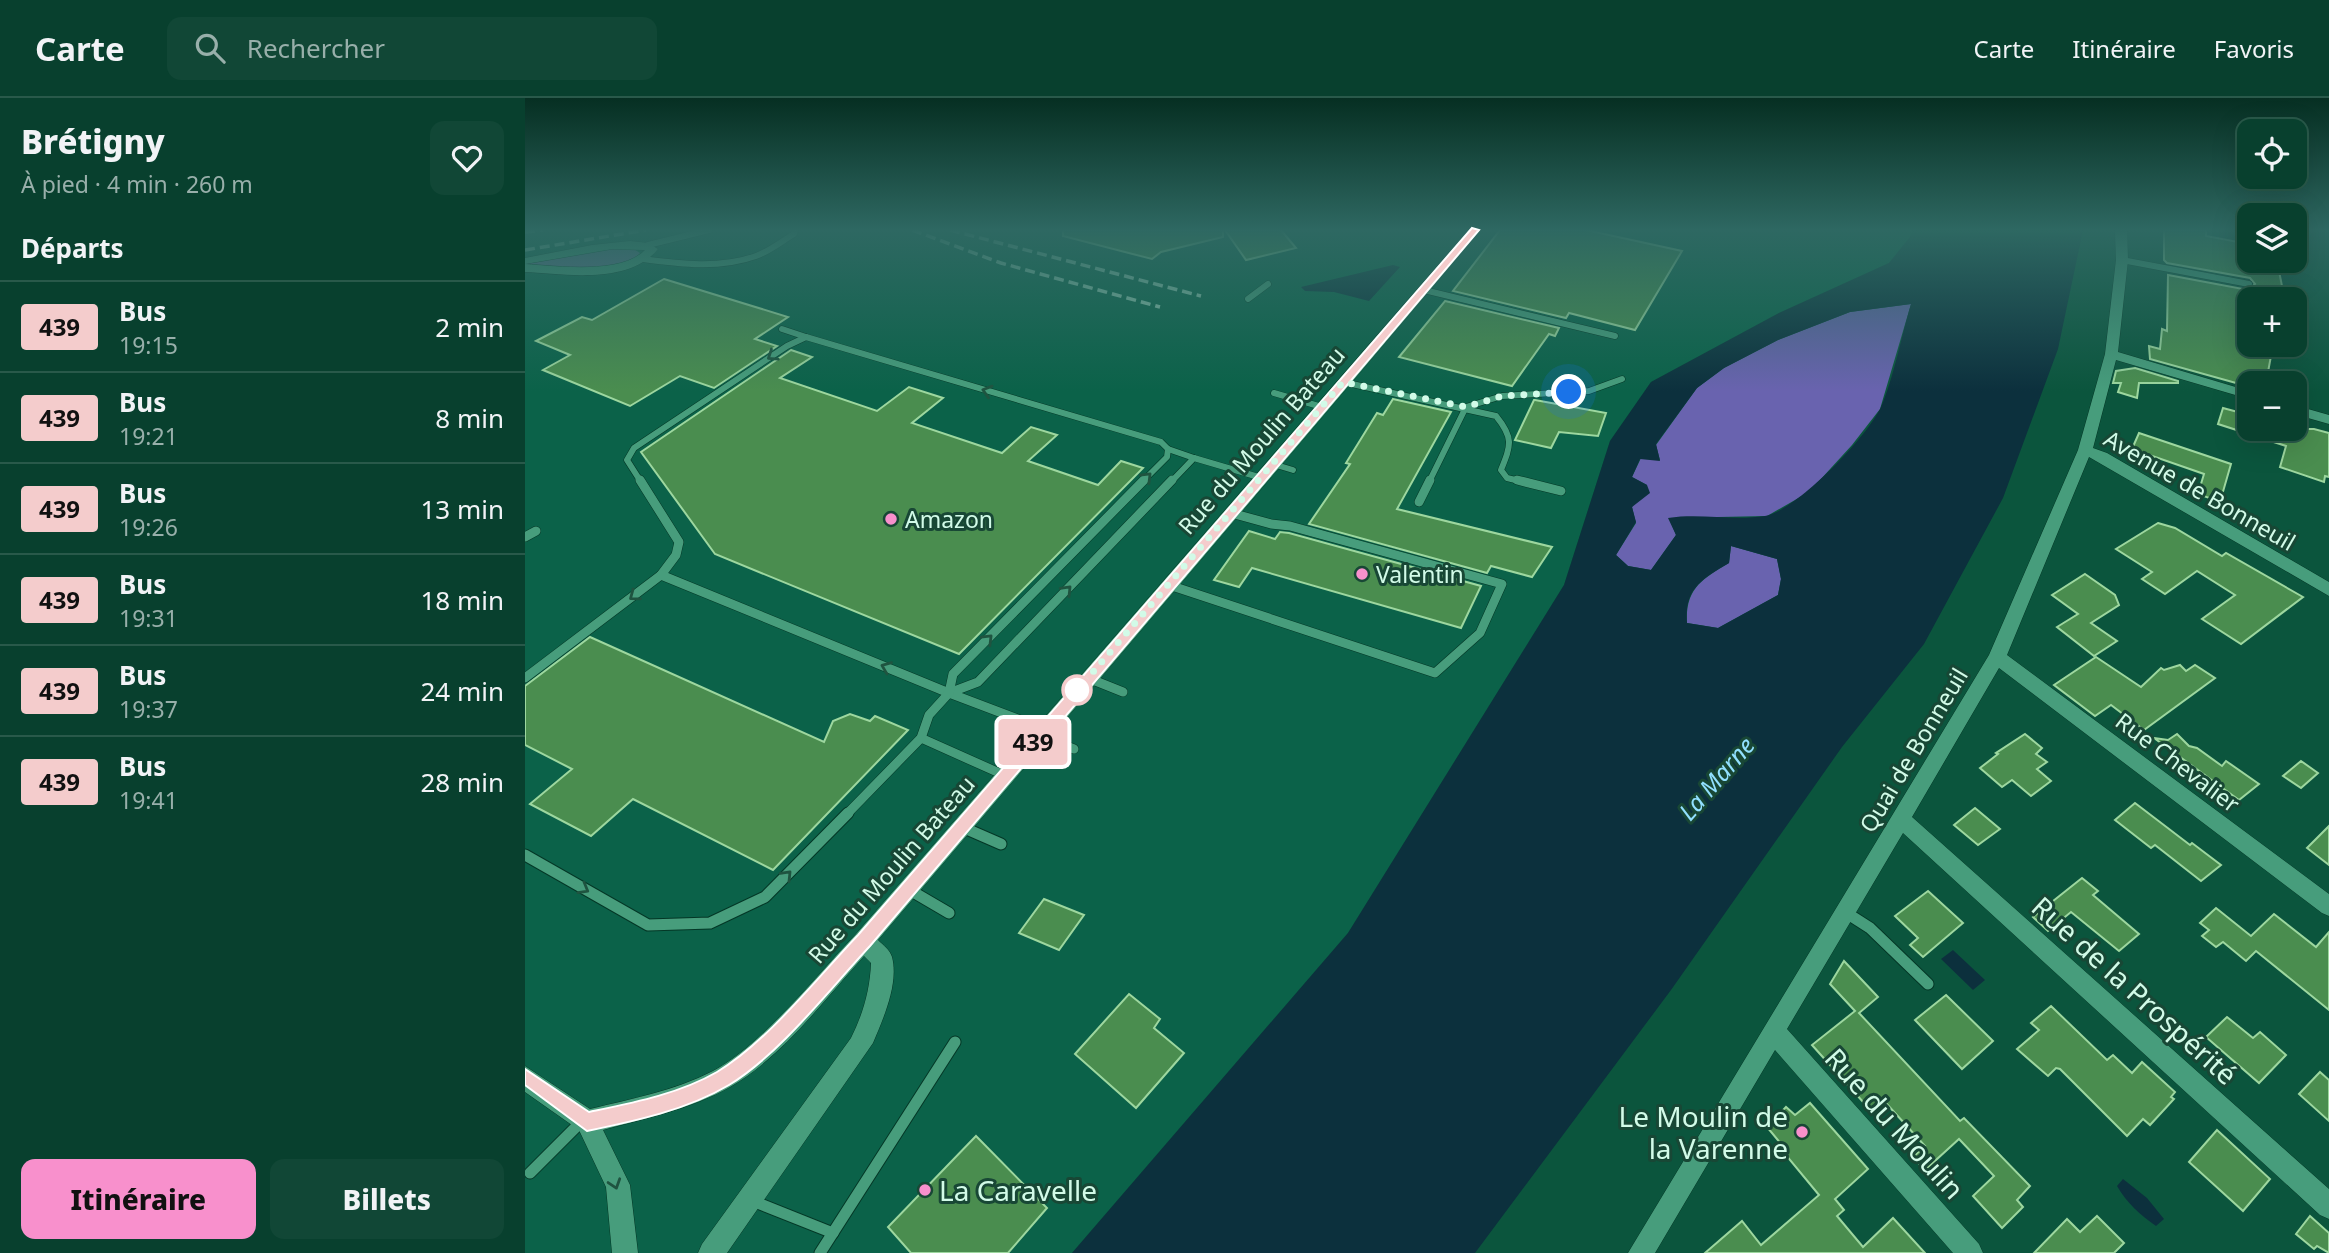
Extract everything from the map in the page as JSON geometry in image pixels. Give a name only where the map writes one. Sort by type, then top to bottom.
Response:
[{"type":"street","name":"Rue du Moulin Bateau","points":[[586,1120],[667,1101],[723,1078],[769,1042],[864,941],[1429,284]]},
{"type":"street","name":"Quai de Bonneuil","points":[[1641,1253],[1997,657],[2085,450],[2111,354],[2119,284]]},
{"type":"street","points":[[2111,354],[2237,391]]},
{"type":"street","points":[[2307,413],[2329,419]]},
{"type":"street","name":"Avenue de Bonneuil","points":[[2085,450],[2102,457],[2329,590]]},
{"type":"street","name":"Rue Chevalier","points":[[1997,657],[2329,906]]},
{"type":"street","name":"Rue de la Prospérité","points":[[1901,819],[2329,1206]]},
{"type":"street","points":[[711,1253],[859,1046],[875,1014],[882,982],[882,959],[864,941]]},
{"type":"street","name":"Rue du Moulin","points":[[1775,1032],[1970,1253]]},
{"type":"street","points":[[525,1078],[586,1120],[618,1185],[625,1253]]},
{"type":"lane","points":[[1248,299],[1268,284]]},
{"type":"lane","points":[[1424,290],[1615,336]]},
{"type":"lane","points":[[782,329],[1161,442],[1168,449],[1194,458],[1267,471],[1293,470]]},
{"type":"lane","points":[[525,678],[661,575],[676,555],[679,542],[627,460],[634,448],[787,346],[806,337]]},
{"type":"lane","points":[[1419,502],[1466,407],[1502,396],[1589,391],[1622,379]]},
{"type":"lane","points":[[1343,382],[1466,407],[1496,416],[1507,429],[1511,446],[1501,470],[1507,478],[1561,491]]},
{"type":"lane","points":[[1273,393],[1322,407]]},
{"type":"lane","points":[[949,693],[953,674],[1167,457],[1168,449]]},
{"type":"lane","points":[[525,855],[649,925],[710,923],[765,897],[921,738],[929,715],[949,693],[978,682],[1194,458]]},
{"type":"lane","points":[[1169,584],[1435,673],[1480,633],[1501,583],[1290,526],[1271,524],[1231,513]]},
{"type":"lane","points":[[525,537],[535,531]]},
{"type":"lane","points":[[661,575],[1042,732],[1074,749]]},
{"type":"lane","points":[[1088,678],[1123,691]]},
{"type":"lane","points":[[921,738],[1006,776]]},
{"type":"lane","points":[[962,827],[1001,844]]},
{"type":"lane","points":[[908,889],[949,913]]},
{"type":"lane","points":[[1845,912],[1870,928],[1928,984]]},
{"type":"lane","points":[[821,1253],[955,1042]]},
{"type":"lane","points":[[530,1173],[586,1120]]},
{"type":"lane","points":[[748,1200],[833,1233]]},
{"type":"shaded area","points":[[525,284],[1843,284],[1779,313],[1651,382],[1610,441],[1564,585],[1348,933],[1072,1253],[525,1253]]},
{"type":"shaded area","points":[[1911,304],[1880,409],[1852,445],[1809,492],[1767,516],[1669,518],[1676,535],[1651,570],[1628,566],[1616,555],[1636,523],[1632,507],[1647,485],[1632,477],[1641,458],[1660,460],[1656,445],[1697,388],[1724,368],[1778,340],[1850,312]]},
{"type":"shaded area","points":[[1731,546],[1777,559],[1781,579],[1778,595],[1718,628],[1687,623],[1692,593],[1703,580],[1729,563]]},
{"type":"water","points":[[1314,284],[1385,284],[1369,301],[1334,292],[1305,291],[1301,287]]},
{"type":"water","name":"La Marne","points":[[1843,284],[2072,284],[2058,349],[2003,498],[1924,644],[1842,747],[1671,990],[1475,1253],[1072,1253],[1348,933],[1564,585],[1610,441],[1651,382],[1779,313]],"holes":[[[1911,304],[1881,407],[1862,436],[1830,470],[1794,501],[1765,516],[1668,518],[1676,535],[1651,570],[1628,566],[1616,555],[1636,522],[1632,507],[1650,493],[1647,485],[1632,477],[1640,459],[1660,461],[1656,444],[1697,388],[1724,368],[1778,340],[1850,312]],[[1731,546],[1777,559],[1781,579],[1778,595],[1718,628],[1687,623],[1692,593],[1703,580],[1729,563]]]},
{"type":"water","points":[[1953,950],[1985,980],[1973,990],[1941,959]]},
{"type":"water","points":[[2123,1179],[2147,1198],[2164,1219],[2156,1226],[2134,1208],[2121,1192],[2117,1186]]},
{"type":"building","points":[[655,284],[680,284],[788,317],[755,339],[777,346],[714,388],[680,376],[630,406],[543,370],[570,355],[536,341],[582,317],[592,320]]},
{"type":"building","points":[[1458,284],[1662,284],[1635,330],[1569,313],[1566,318],[1453,291]]},
{"type":"building","points":[[2168,284],[2215,284],[2237,288],[2237,357],[2271,357],[2268,371],[2237,371],[2236,383],[2150,359],[2149,346],[2160,349],[2162,329],[2167,331]]},
{"type":"building","points":[[2255,284],[2282,286],[2282,287],[2252,287]]},
{"type":"building","points":[[1445,301],[1559,328],[1555,336],[1549,334],[1512,386],[1399,357]]},
{"type":"building","name":"Amazon","points":[[791,350],[812,357],[780,378],[877,411],[909,387],[943,398],[912,423],[1002,453],[1031,427],[1057,435],[1028,461],[1098,485],[1121,461],[1143,468],[959,654],[715,554],[641,452]]},
{"type":"building","points":[[2135,368],[2178,383],[2139,383],[2137,398],[2118,392],[2121,383],[2113,383],[2116,371]]},
{"type":"building","points":[[1393,399],[1451,412],[1397,509],[1552,547],[1532,577],[1491,566],[1487,573],[1309,524],[1350,464],[1346,463],[1377,413],[1383,415]]},
{"type":"building","points":[[1534,400],[1606,413],[1598,436],[1559,432],[1551,448],[1515,440]]},
{"type":"building","points":[[2223,408],[2237,412],[2237,430],[2218,424]]},
{"type":"building","points":[[2307,429],[2329,433],[2329,477],[2325,476],[2324,482],[2280,467],[2286,446],[2271,441],[2307,441]]},
{"type":"building","points":[[2139,433],[2231,464],[2220,502],[2198,494],[2204,474],[2132,449]]},
{"type":"building","points":[[2158,523],[2175,528],[2222,556],[2226,553],[2303,597],[2241,644],[2202,619],[2235,595],[2197,571],[2165,594],[2142,579],[2152,572],[2116,549]]},
{"type":"building","name":"Valentin","points":[[1249,531],[1275,539],[1280,532],[1289,533],[1481,586],[1461,628],[1252,568],[1239,587],[1214,580]]},
{"type":"building","points":[[2085,574],[2115,595],[2119,605],[2091,623],[2117,641],[2094,656],[2057,627],[2078,614],[2052,595]]},
{"type":"building","points":[[590,637],[824,742],[833,721],[850,714],[870,721],[875,716],[908,730],[773,870],[633,799],[591,836],[530,804],[572,769],[525,745],[525,686]]},
{"type":"building","points":[[2096,657],[2141,687],[2161,668],[2164,670],[2180,665],[2186,671],[2195,665],[2215,678],[2144,730],[2111,705],[2095,716],[2054,685]]},
{"type":"building","points":[[2025,734],[2042,748],[2036,754],[2047,762],[2037,769],[2051,781],[2031,796],[2012,780],[2002,787],[1980,768],[1998,754],[1996,753]]},
{"type":"building","points":[[2177,734],[2189,746],[2197,748],[2222,766],[2226,761],[2259,784],[2239,800],[2154,738],[2168,740]]},
{"type":"building","points":[[2301,761],[2318,773],[2301,788],[2283,776]]},
{"type":"building","points":[[2135,803],[2221,865],[2201,881],[2155,845],[2151,848],[2115,820]]},
{"type":"building","points":[[1975,808],[2000,829],[1978,845],[1954,825]]},
{"type":"building","points":[[2329,826],[2329,865],[2307,848]]},
{"type":"building","points":[[2082,878],[2098,891],[2093,895],[2139,934],[2119,951],[2071,912],[2048,931],[2033,917]]},
{"type":"building","points":[[1928,891],[1963,923],[1923,957],[1910,945],[1918,938],[1895,916]]},
{"type":"building","points":[[1044,899],[1084,915],[1059,950],[1019,933]]},
{"type":"building","points":[[2216,908],[2251,936],[2274,914],[2316,947],[2329,932],[2329,1010],[2256,951],[2246,961],[2223,942],[2216,947],[2202,936],[2209,930],[2200,923]]},
{"type":"building","points":[[1844,961],[1878,997],[1859,1013],[1960,1121],[1964,1118],[2030,1186],[2017,1200],[2023,1207],[2002,1228],[1973,1196],[1994,1176],[1959,1139],[1925,1170],[1913,1157],[1925,1146],[1885,1102],[1873,1113],[1812,1045],[1855,1011],[1830,984]]},
{"type":"building","points":[[1129,994],[1160,1019],[1154,1028],[1184,1053],[1136,1108],[1075,1054]]},
{"type":"building","points":[[1946,995],[1993,1041],[1962,1069],[1915,1020]]},
{"type":"building","points":[[2051,1006],[2107,1060],[2113,1055],[2132,1073],[2142,1062],[2175,1092],[2171,1097],[2174,1099],[2150,1125],[2143,1119],[2127,1136],[2060,1069],[2056,1068],[2048,1076],[2017,1049],[2039,1030],[2031,1023]]},
{"type":"building","points":[[2227,1017],[2253,1038],[2260,1032],[2286,1055],[2259,1083],[2206,1037]]},
{"type":"building","points":[[2320,1072],[2329,1080],[2329,1121],[2299,1094]]},
{"type":"building","points":[[1810,1103],[1868,1169],[1835,1199],[1844,1210],[1837,1216],[1863,1247],[1893,1218],[1925,1253],[1705,1253],[1742,1221],[1761,1245],[1819,1195],[1785,1154],[1787,1151],[1767,1127],[1786,1107],[1795,1115]]},
{"type":"building","points":[[2217,1130],[2270,1179],[2243,1211],[2189,1162]]},
{"type":"building","points":[[976,1136],[1047,1208],[1008,1253],[911,1253],[888,1227]]},
{"type":"building","points":[[2097,1216],[2124,1243],[2114,1253],[2034,1253],[2067,1219],[2080,1232]]},
{"type":"building","points":[[2310,1216],[2329,1233],[2329,1253],[2317,1246],[2314,1249],[2296,1234]]},
{"type":"railway","points":[[1077,284],[1160,307]]},
{"type":"railway","points":[[1155,284],[1201,296]]},
{"type":"bus line","name":"439","points":[[525,1078],[587,1122],[634,1112],[678,1098],[723,1078],[769,1042],[864,941],[1113,648],[1429,284]]},
{"type":"place","name":"Amazon","points":[[891,519]]},
{"type":"place","name":"Valentin","points":[[1362,574]]},
{"type":"place","name":"Le Moulin de la Varenne","points":[[1802,1132]]},
{"type":"place","name":"La Caravelle","points":[[925,1190]]},
{"type":"route","points":[[1077,690],[1073,695],[1343,382],[1466,407],[1502,396],[1569,392]]}]
